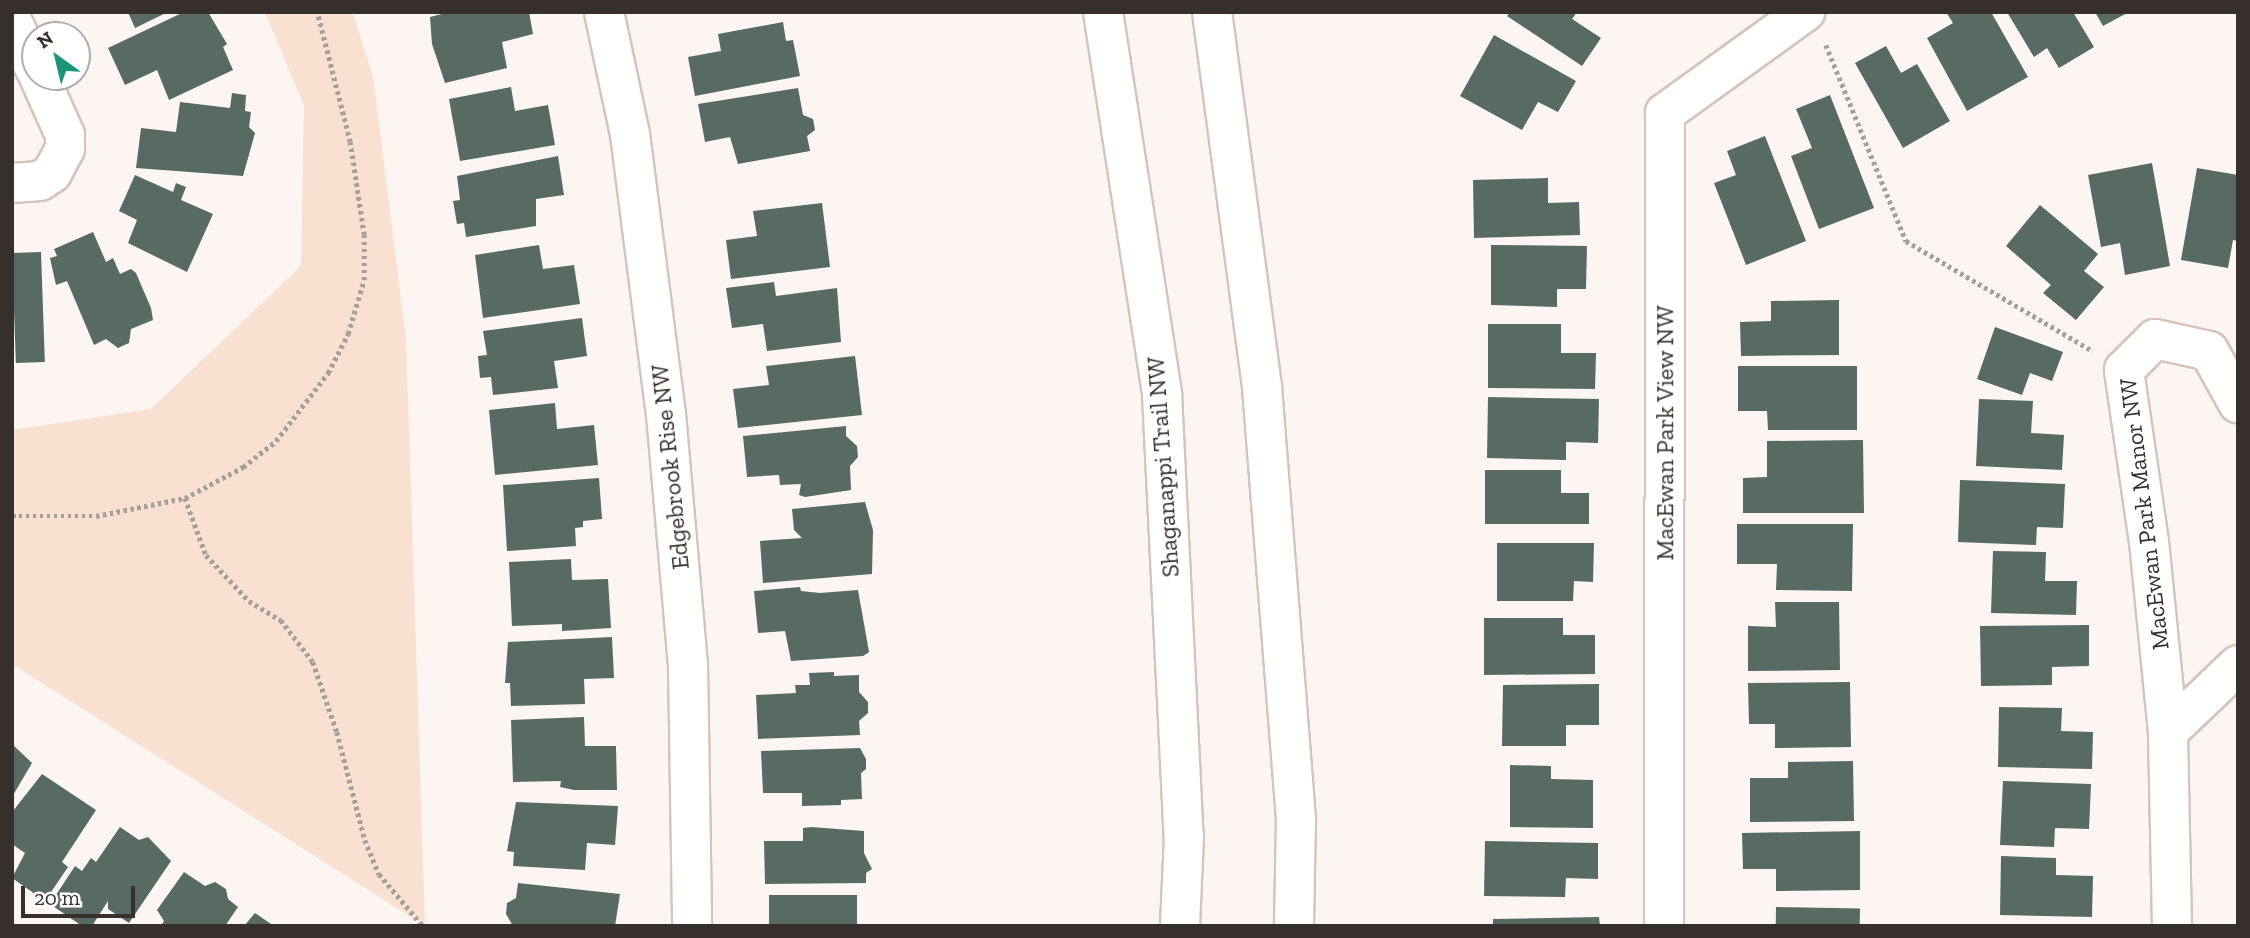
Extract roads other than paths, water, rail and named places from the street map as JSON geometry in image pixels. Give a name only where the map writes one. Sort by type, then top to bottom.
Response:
[{"type":"street","name":"Edgebrook Rise NW","points":[[604,12],[630,134],[666,414],[688,663],[692,926]]},
{"type":"street","name":"Shaganappi Trail NW","points":[[1103,12],[1161,394],[1184,837],[1180,926]]},
{"type":"street","points":[[1212,12],[1262,387],[1296,820],[1294,926]]},
{"type":"street","points":[[12,20],[21,39]]},
{"type":"street","name":"MacEwan Park View NW","points":[[1664,926],[1665,113],[1814,25]]},
{"type":"street","points":[[12,183],[40,181],[52,173],[65,149],[65,135],[45,91]]},
{"type":"street","name":"MacEwan Park Manor NW","points":[[2172,926],[2168,732],[2149,542],[2124,370],[2155,339],[2209,351],[2238,403]]},
{"type":"street","points":[[2168,732],[2238,665]]}]
